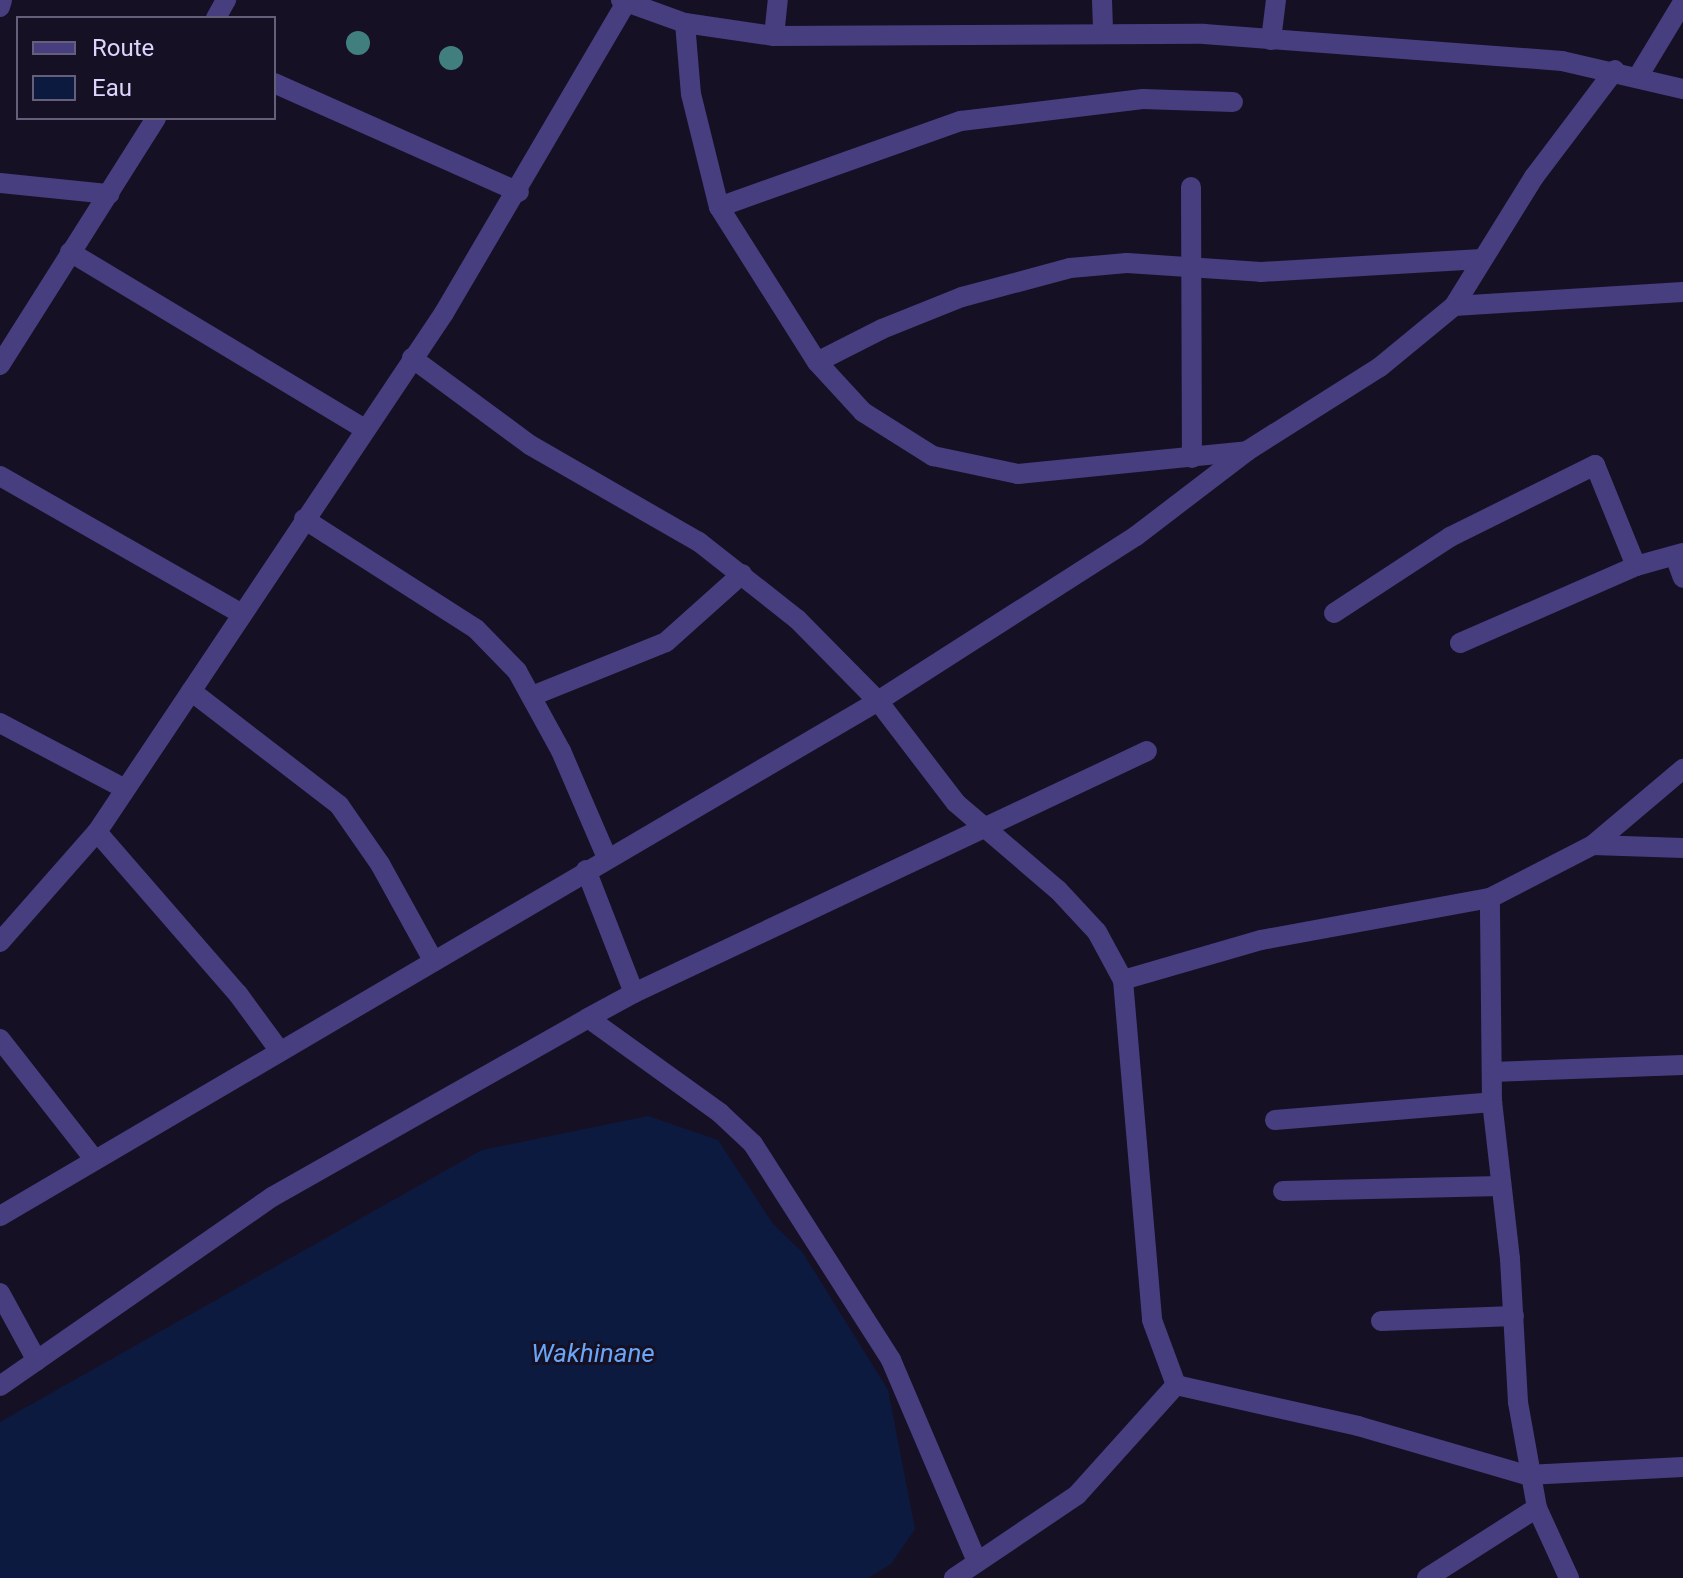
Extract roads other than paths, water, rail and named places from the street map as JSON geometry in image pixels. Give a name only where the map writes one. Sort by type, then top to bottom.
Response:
[{"type":"street","points":[[0,7],[2,0]]},
{"type":"street","points":[[774,36],[778,0]]},
{"type":"street","points":[[1102,0],[1103,31]]},
{"type":"street","points":[[1271,40],[1276,0]]},
{"type":"street","points":[[0,942],[97,832],[191,691],[519,192],[625,1],[685,23],[774,36],[974,38],[1103,31],[1271,40],[1506,54],[1615,70],[1683,89]]},
{"type":"street","points":[[1639,75],[1683,2]]},
{"type":"street","points":[[685,23],[691,94],[719,207],[817,362],[863,412],[933,456],[977,468],[1018,474],[1247,451]]},
{"type":"street","points":[[0,1216],[878,701],[1136,536],[1247,451],[1380,367],[1454,306],[1574,120],[1615,70]]},
{"type":"street","points":[[276,84],[519,192]]},
{"type":"street","points":[[719,207],[961,121],[1143,99],[1233,102]]},
{"type":"street","points":[[0,365],[155,120]]},
{"type":"street","points":[[0,183],[109,194]]},
{"type":"street","points":[[1191,187],[1192,458]]},
{"type":"street","points":[[70,252],[365,429]]},
{"type":"street","points":[[817,362],[904,319],[1016,279],[1100,264],[1261,272],[1482,259]]},
{"type":"street","points":[[1454,306],[1683,292]]},
{"type":"street","points":[[412,358],[530,445],[649,511],[742,574],[797,619],[878,701],[956,803],[1058,890],[1097,932],[1123,980],[1152,1320],[1176,1385]]},
{"type":"street","points":[[1334,613],[1450,537],[1584,467],[1595,465],[1600,470],[1636,566]]},
{"type":"street","points":[[0,476],[242,614]]},
{"type":"street","points":[[304,519],[476,629],[517,671],[532,696],[607,858]]},
{"type":"street","points":[[1460,643],[1636,566],[1679,555],[1683,578]]},
{"type":"street","points":[[532,696],[666,642],[742,574]]},
{"type":"street","points":[[191,691],[339,805],[380,864],[433,960]]},
{"type":"street","points":[[0,723],[125,789]]},
{"type":"street","points":[[0,1386],[272,1197],[588,1018],[981,826],[1147,751]]},
{"type":"street","points":[[1123,980],[1261,940],[1490,898],[1593,845],[1683,769]]},
{"type":"street","points":[[97,832],[238,994],[279,1050]]},
{"type":"street","points":[[1593,845],[1683,848]]},
{"type":"street","points":[[586,870],[634,993]]},
{"type":"street","points":[[1490,898],[1492,1102],[1527,1475],[1537,1508],[1569,1578]]},
{"type":"street","points":[[588,1018],[720,1113],[753,1144],[891,1360],[977,1562]]},
{"type":"street","points":[[0,1039],[94,1159]]},
{"type":"street","points":[[1492,1072],[1683,1065]]},
{"type":"street","points":[[1275,1120],[1492,1102]]},
{"type":"street","points":[[1283,1191],[1501,1186]]},
{"type":"street","points":[[0,1293],[37,1361]]},
{"type":"street","points":[[1381,1321],[1514,1316]]},
{"type":"street","points":[[1176,1385],[1358,1426],[1527,1475],[1683,1467]]},
{"type":"street","points":[[954,1578],[1077,1495],[1176,1385]]},
{"type":"street","points":[[1427,1578],[1537,1508]]},
{"type":"water","name":"Wakhinane","points":[[648,1116],[718,1140],[773,1224],[803,1253],[888,1390],[915,1529],[891,1564],[868,1578],[0,1578],[0,1422],[482,1150]]}]
